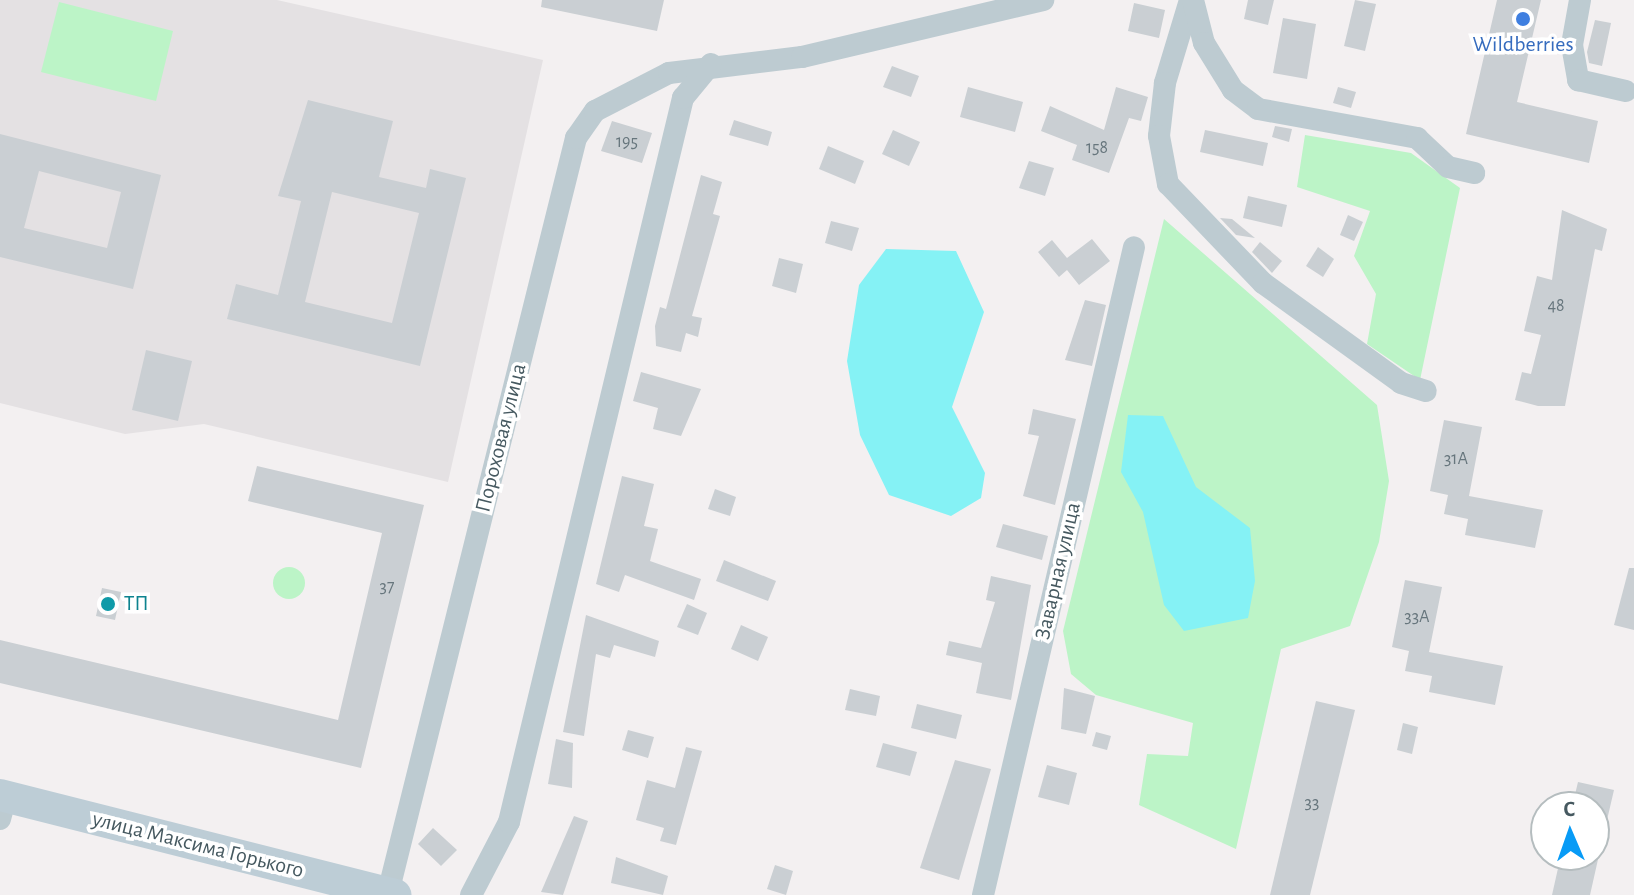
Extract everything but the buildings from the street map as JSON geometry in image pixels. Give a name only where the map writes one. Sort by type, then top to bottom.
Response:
[{"type":"main road","name":"улица Максима Горького","points":[[2,804],[392,894]]},
{"type":"street","name":"Пороховая улица","points":[[392,894],[576,138],[595,111],[627,92],[711,64],[802,57],[1043,0]]},
{"type":"street","points":[[1191,0],[1204,43],[1233,90],[1258,109],[1417,138],[1448,167],[1474,173]]},
{"type":"street","points":[[1191,0],[1162,110],[1168,184],[1263,283],[1401,383],[1426,391]]},
{"type":"street","points":[[1580,0],[1572,45],[1578,80],[1626,91]]},
{"type":"street","points":[[471,895],[509,822],[679,111],[711,64]]},
{"type":"street","name":"Заварная улица","points":[[983,895],[1134,247]]},
{"type":"shaded area","points":[[0,0],[277,0],[543,60],[448,482],[204,424],[125,434],[0,403]]},
{"type":"green space","points":[[59,2],[173,31],[156,101],[41,72]]},
{"type":"green space","points":[[1305,135],[1411,153],[1460,188],[1420,380],[1367,344],[1376,294],[1354,256],[1370,211],[1297,187]]},
{"type":"green space","points":[[1164,219],[1377,405],[1389,481],[1379,542],[1350,626],[1281,649],[1236,849],[1139,805],[1147,754],[1188,756],[1193,723],[1096,695],[1071,674],[1063,631]]},
{"type":"green space","points":[[289,567],[301,571],[305,583],[301,595],[289,599],[277,595],[273,583],[277,571]]},
{"type":"water","points":[[886,249],[956,251],[984,312],[952,407],[985,473],[981,498],[951,516],[889,495],[860,435],[847,361],[859,285]]},
{"type":"water","points":[[1128,415],[1163,416],[1196,487],[1250,528],[1255,581],[1248,618],[1184,631],[1164,605],[1143,512],[1121,472]]},
{"type":"place","name":"Wildberries","points":[[1523,19]]},
{"type":"place","name":"ТП","points":[[108,604]]}]
